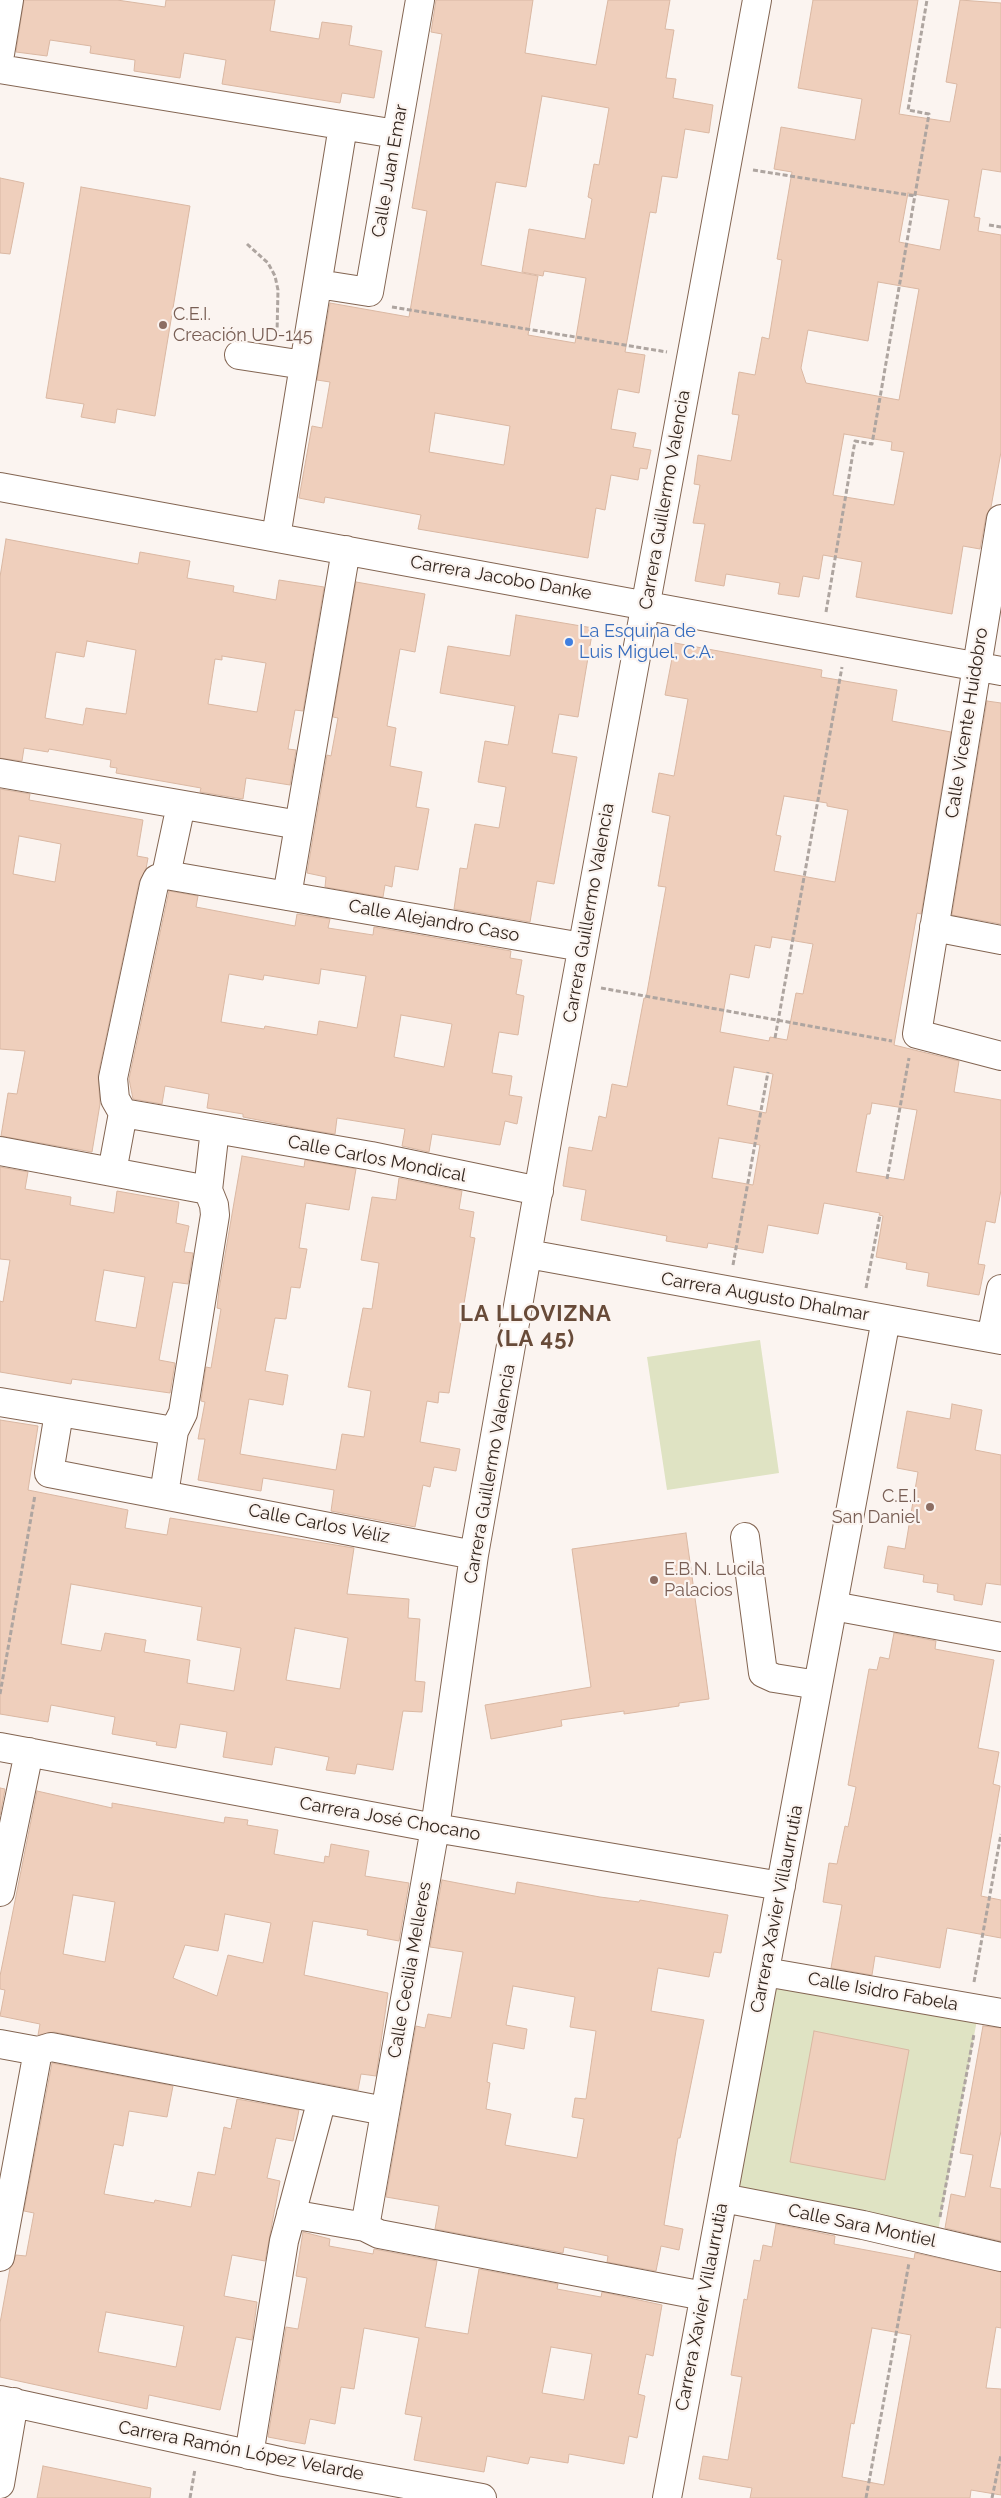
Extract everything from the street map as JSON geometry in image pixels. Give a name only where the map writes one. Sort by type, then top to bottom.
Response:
[{"type":"street","points":[[0,54],[9,0]]},
{"type":"street","name":"Calle Juan Emar","points":[[369,292],[420,0]]},
{"type":"street","name":"Carrera Guillermo Valencia","points":[[435,1828],[474,1555],[582,948],[758,0]]},
{"type":"street","points":[[0,69],[396,134]]},
{"type":"street","points":[[276,537],[293,363],[318,284],[344,126]]},
{"type":"street","points":[[318,284],[369,292]]},
{"type":"street","points":[[239,354],[293,363]]},
{"type":"street","name":"Carrera Jacobo Danke","points":[[0,488],[276,537],[988,669]]},
{"type":"street","name":"Calle Vicente Huidobro","points":[[914,1037],[934,927],[988,669],[1001,519]]},
{"type":"street","points":[[287,896],[346,550]]},
{"type":"street","points":[[0,773],[298,825]]},
{"type":"street","points":[[112,1172],[123,1113],[115,1099],[113,1078],[154,884],[166,875],[182,805]]},
{"type":"street","name":"Calle Alejandro Caso","points":[[166,875],[582,948]]},
{"type":"street","points":[[934,927],[1001,940]]},
{"type":"street","points":[[914,1037],[1001,1056]]},
{"type":"street","name":"Calle Carlos Mondical","points":[[123,1113],[371,1156],[539,1191]]},
{"type":"street","points":[[164,1494],[174,1430],[183,1413],[214,1215],[214,1205],[208,1190],[215,1129]]},
{"type":"street","points":[[0,1151],[208,1190]]},
{"type":"street","name":"Carrera Augusto Dhalmar","points":[[528,1254],[996,1339]]},
{"type":"street","points":[[996,1339],[1001,1289]]},
{"type":"street","name":"Carrera Xavier Villaurrutia","points":[[667,2498],[833,1606],[874,1317]]},
{"type":"street","points":[[0,1402],[174,1430]]},
{"type":"street","points":[[49,1473],[59,1413]]},
{"type":"street","name":"Calle Carlos Véliz","points":[[49,1473],[474,1555]]},
{"type":"street","points":[[744,1536],[763,1673],[774,1678],[818,1685]]},
{"type":"street","points":[[833,1606],[1001,1638]]},
{"type":"street","name":"Carrera José Chocano","points":[[0,1747],[435,1828],[781,1886]]},
{"type":"street","points":[[0,1892],[29,1752]]},
{"type":"street","name":"Calle Cecilia Melleres","points":[[365,2227],[435,1828]]},
{"type":"street","name":"Calle Isidro Fabela","points":[[765,1972],[983,2010]]},
{"type":"street","points":[[0,2044],[38,2051],[51,2047],[385,2111]]},
{"type":"street","points":[[0,2257],[10,2150],[38,2051]]},
{"type":"street","points":[[249,2455],[284,2241],[322,2100]]},
{"type":"street","name":"Calle Sara Montiel","points":[[722,2198],[1001,2257]]},
{"type":"street","points":[[291,2214],[365,2227],[379,2234],[704,2296]]},
{"type":"street","points":[[0,2484],[7,2401]]},
{"type":"street","name":"Carrera Ramón López Velarde","points":[[7,2401],[249,2455],[443,2494],[482,2498]]},
{"type":"path","points":[[775,1038],[834,640],[855,441],[872,444],[929,114],[908,110],[927,0]]},
{"type":"path","points":[[727,166],[915,196]]},
{"type":"path","points":[[989,225],[1001,227]]},
{"type":"path","points":[[247,244],[268,263],[275,276],[278,290],[277,343],[293,363]]},
{"type":"path","points":[[369,292],[383,305],[393,307],[692,356]]},
{"type":"path","points":[[576,983],[901,1042],[914,1037]]},
{"type":"path","points":[[887,1179],[914,1037]]},
{"type":"path","points":[[728,1290],[768,1072]]},
{"type":"path","points":[[874,1317],[880,1215]]},
{"type":"path","points":[[0,1694],[36,1487],[42,1477],[49,1473]]},
{"type":"path","points":[[866,2498],[925,2240],[983,2010],[1001,1834]]},
{"type":"path","points":[[992,2498],[1001,2455]]},
{"type":"green space","points":[[760,1340],[779,1473],[667,1490],[647,1357]]},
{"type":"green space","points":[[765,1972],[979,2009],[936,2242],[723,2198]]},
{"type":"building","points":[[24,0],[117,0],[165,7],[166,0],[275,0],[270,31],[319,39],[322,22],[352,26],[349,45],[382,51],[374,98],[342,93],[340,103],[222,84],[226,60],[184,53],[180,78],[134,71],[135,60],[90,53],[91,46],[50,40],[47,56],[16,52]]},
{"type":"building","points":[[436,0],[533,0],[525,53],[596,65],[608,0],[670,0],[665,29],[674,30],[666,78],[676,79],[673,98],[713,105],[709,133],[685,129],[677,178],[662,176],[656,213],[650,212],[625,352],[645,355],[639,393],[618,389],[611,429],[636,433],[633,447],[651,450],[647,469],[640,468],[638,480],[611,475],[605,510],[596,508],[588,558],[418,529],[421,515],[325,497],[324,503],[299,498],[312,426],[322,428],[330,382],[317,380],[330,303],[409,317],[427,211],[412,208],[442,34],[431,32]],"holes":[[[542,96],[609,108],[599,165],[594,164],[588,197],[592,199],[585,239],[529,229],[522,272],[543,276],[544,271],[586,278],[575,343],[528,335],[538,276],[481,265],[496,182],[526,187]],[[435,413],[510,426],[504,465],[429,452]]]},
{"type":"building","points":[[813,0],[918,0],[899,114],[950,122],[957,84],[946,82],[960,0],[1001,3],[1001,172],[982,169],[974,217],[980,218],[978,231],[1001,235],[1001,452],[991,507],[986,516],[980,549],[963,546],[952,614],[856,597],[862,562],[823,555],[819,579],[803,576],[799,597],[778,594],[780,583],[726,574],[724,586],[695,581],[705,524],[693,523],[700,485],[694,484],[698,455],[731,461],[739,415],[732,414],[739,372],[755,375],[762,337],[769,339],[782,260],[777,259],[792,172],[774,169],[781,127],[855,140],[862,99],[798,88]],"holes":[[[908,193],[949,200],[940,250],[899,242]],[[878,282],[919,289],[899,400],[806,383],[801,368],[808,330],[868,341]],[[844,434],[892,442],[891,450],[904,452],[894,505],[833,495]]]},
{"type":"building","points":[[0,178],[24,183],[10,254],[0,253]]},
{"type":"building","points":[[81,187],[190,206],[155,416],[117,409],[115,423],[81,417],[84,404],[46,398]]},
{"type":"building","points":[[6,539],[138,564],[140,552],[190,561],[187,578],[234,586],[233,592],[276,600],[279,580],[324,587],[303,711],[295,710],[288,749],[296,750],[290,785],[246,778],[243,799],[200,792],[201,788],[116,773],[117,768],[110,767],[111,760],[49,749],[48,752],[24,748],[22,761],[0,758],[0,577]],"holes":[[[87,641],[136,650],[126,714],[86,708],[83,725],[45,718],[56,652],[84,657]],[[222,656],[266,663],[257,712],[208,704],[215,659],[222,660]]]},
{"type":"building","points":[[356,582],[425,594],[415,652],[400,649],[387,726],[396,728],[390,766],[422,772],[416,807],[429,809],[418,870],[395,866],[392,887],[385,885],[383,897],[325,887],[326,877],[307,873],[327,755],[331,756],[338,718],[333,717]]},
{"type":"building","points":[[516,615],[593,628],[578,717],[559,714],[552,753],[577,757],[554,884],[537,881],[530,922],[454,909],[460,868],[467,869],[475,824],[499,828],[506,787],[478,782],[485,741],[508,745],[515,706],[440,693],[448,646],[510,656]]},
{"type":"building","points":[[675,643],[822,670],[821,677],[897,690],[892,721],[951,732],[921,914],[917,913],[894,1045],[959,1061],[954,1092],[1001,1100],[1001,1190],[995,1223],[986,1221],[978,1264],[985,1265],[979,1295],[927,1286],[929,1273],[906,1269],[907,1263],[876,1257],[883,1216],[879,1215],[880,1213],[824,1203],[818,1234],[768,1225],[763,1253],[708,1243],[707,1248],[666,1241],[667,1236],[581,1220],[586,1190],[563,1186],[569,1147],[592,1151],[599,1116],[606,1118],[612,1084],[627,1087],[644,998],[646,998],[666,887],[658,886],[670,816],[652,812],[659,773],[674,776],[688,699],[665,695]],"holes":[[[784,796],[827,803],[827,806],[848,810],[835,882],[774,871],[781,836],[776,835]],[[772,937],[813,944],[803,994],[796,993],[787,1040],[770,1037],[769,1041],[720,1032],[730,974],[749,978],[755,945],[770,948]],[[734,1067],[773,1074],[766,1113],[727,1105]],[[872,1103],[917,1110],[904,1180],[856,1172],[867,1114],[870,1114]],[[719,1138],[760,1145],[753,1185],[712,1178]]]},
{"type":"building","points":[[987,701],[1001,703],[1001,924],[952,915]]},
{"type":"building","points":[[0,789],[30,794],[29,800],[143,820],[137,856],[148,858],[146,869],[139,882],[98,1075],[100,1104],[92,1152],[1,1136],[8,1093],[17,1094],[25,1051],[0,1049]],"holes":[[[19,836],[61,844],[55,882],[13,874]]]},
{"type":"building","points":[[169,891],[198,896],[196,907],[295,926],[297,914],[330,919],[328,928],[373,935],[374,927],[511,951],[510,958],[522,960],[516,994],[524,996],[518,1035],[499,1032],[492,1073],[512,1076],[509,1095],[522,1097],[517,1124],[505,1121],[500,1145],[432,1134],[429,1152],[402,1146],[405,1129],[337,1118],[335,1134],[310,1130],[243,1117],[243,1114],[207,1108],[209,1094],[165,1086],[162,1104],[133,1099],[129,1079]],"holes":[[[321,969],[366,976],[357,1028],[319,1021],[317,1035],[265,1026],[264,1029],[221,1022],[229,974],[263,980],[264,975],[319,984]],[[401,1015],[452,1024],[444,1067],[394,1057]]]},
{"type":"building","points":[[242,1156],[304,1167],[305,1160],[356,1169],[349,1210],[306,1203],[299,1248],[307,1249],[300,1288],[291,1287],[286,1319],[275,1318],[265,1371],[288,1375],[283,1405],[249,1399],[240,1454],[336,1470],[342,1434],[364,1437],[371,1391],[348,1387],[363,1308],[372,1309],[379,1263],[361,1260],[372,1197],[396,1200],[399,1178],[462,1191],[459,1209],[474,1212],[470,1237],[475,1238],[449,1393],[439,1392],[438,1403],[427,1401],[420,1442],[460,1449],[456,1471],[434,1467],[430,1487],[423,1485],[415,1527],[331,1511],[334,1490],[263,1478],[261,1491],[198,1480],[205,1439],[198,1439],[205,1402],[201,1401],[206,1367],[211,1368],[221,1309],[217,1308],[219,1290]]},
{"type":"building","points":[[0,1167],[28,1172],[25,1189],[71,1197],[70,1205],[114,1213],[117,1191],[179,1202],[176,1223],[189,1226],[184,1252],[193,1253],[188,1284],[173,1282],[159,1360],[175,1363],[170,1393],[72,1379],[71,1384],[0,1372],[0,1301],[3,1302],[10,1260],[0,1259]],"holes":[[[104,1270],[145,1277],[136,1328],[95,1321]]]},
{"type":"building","points":[[952,1404],[982,1410],[975,1450],[1001,1455],[1001,1585],[986,1583],[982,1605],[954,1600],[954,1595],[937,1592],[938,1584],[923,1582],[924,1575],[884,1568],[888,1546],[905,1549],[918,1472],[897,1468],[907,1411],[950,1419]]},
{"type":"building","points":[[0,1420],[38,1426],[28,1490],[128,1510],[125,1528],[167,1535],[170,1518],[354,1548],[347,1594],[409,1599],[408,1618],[420,1619],[415,1681],[425,1682],[422,1712],[403,1711],[393,1770],[357,1764],[355,1774],[326,1770],[329,1757],[275,1747],[272,1765],[223,1757],[227,1732],[180,1724],[176,1748],[156,1745],[157,1742],[112,1734],[115,1717],[51,1705],[48,1722],[0,1714]],"holes":[[[71,1584],[202,1607],[197,1640],[241,1648],[234,1691],[187,1683],[190,1660],[144,1652],[146,1640],[105,1633],[101,1651],[61,1644]],[[295,1628],[348,1638],[340,1689],[286,1680]]]},
{"type":"building","points":[[686,1533],[709,1699],[679,1703],[679,1706],[624,1714],[624,1711],[561,1720],[562,1726],[491,1739],[485,1705],[591,1687],[572,1549]]},
{"type":"building","points":[[894,1633],[936,1641],[935,1649],[994,1660],[978,1748],[999,1752],[993,1784],[1000,1786],[981,1896],[1001,1900],[1001,1938],[947,1928],[940,1968],[875,1956],[872,1975],[831,1968],[842,1905],[823,1902],[829,1863],[837,1864],[845,1826],[848,1827],[856,1787],[848,1785],[869,1669],[877,1670],[880,1657],[889,1659]]},
{"type":"building","points":[[0,1788],[5,1789],[0,1815]]},
{"type":"building","points":[[37,1791],[112,1808],[112,1803],[224,1823],[225,1817],[248,1820],[247,1825],[278,1830],[274,1854],[324,1863],[325,1856],[329,1857],[331,1844],[369,1851],[365,1876],[409,1883],[399,1941],[367,1935],[368,1930],[313,1921],[304,1975],[388,1993],[376,2076],[361,2074],[358,2090],[54,2032],[38,2035],[40,2024],[0,2016],[5,1990],[0,1989],[0,1976]],"holes":[[[73,1895],[115,1902],[105,1962],[63,1954]],[[225,1914],[271,1923],[263,1963],[228,1955],[217,1996],[173,1978],[185,1945],[218,1951]]]},
{"type":"building","points":[[442,1880],[515,1894],[517,1882],[600,1897],[639,1902],[640,1900],[728,1915],[721,1953],[714,1952],[709,1977],[658,1968],[651,2011],[704,2020],[680,2138],[678,2138],[664,2225],[683,2229],[679,2250],[661,2246],[656,2271],[607,2262],[608,2256],[564,2247],[563,2253],[435,2229],[439,2206],[386,2197],[416,2026],[425,2028],[428,2014],[451,2018],[463,1952],[430,1947]],"holes":[[[513,1986],[575,1997],[570,2027],[596,2031],[586,2099],[575,2098],[572,2117],[584,2119],[577,2158],[505,2145],[511,2114],[486,2109],[490,2083],[487,2082],[493,2043],[524,2049],[527,2029],[506,2025]]]},
{"type":"building","points":[[983,2026],[1001,2028],[1001,2131],[990,2187],[1001,2189],[1001,2241],[945,2228],[951,2194],[965,2197],[973,2155],[960,2153]]},
{"type":"building","points":[[814,2031],[909,2050],[885,2180],[790,2162]]},
{"type":"building","points":[[52,2063],[173,2086],[167,2117],[129,2111],[123,2146],[114,2144],[104,2194],[154,2203],[155,2200],[191,2207],[198,2172],[215,2175],[224,2127],[231,2129],[237,2099],[299,2110],[293,2141],[276,2138],[267,2178],[280,2181],[265,2261],[232,2255],[224,2296],[257,2302],[252,2340],[236,2337],[220,2410],[149,2395],[147,2409],[0,2377],[0,2323],[10,2268],[16,2255],[26,2256],[34,2213],[24,2211]],"holes":[[[106,2312],[184,2326],[176,2367],[98,2352]]]},
{"type":"building","points":[[776,2224],[835,2236],[834,2244],[914,2259],[915,2253],[1001,2272],[1001,2328],[996,2327],[986,2388],[1001,2389],[1001,2495],[971,2490],[970,2498],[750,2498],[752,2488],[699,2479],[703,2456],[728,2460],[742,2377],[731,2375],[744,2299],[747,2300],[754,2260],[760,2261],[763,2245],[772,2247]],"holes":[[[872,2328],[911,2335],[884,2485],[842,2477],[851,2423],[854,2424]]]},
{"type":"building","points":[[303,2232],[330,2239],[329,2246],[373,2254],[374,2249],[437,2261],[425,2327],[468,2334],[479,2269],[558,2284],[557,2289],[601,2297],[602,2292],[662,2305],[653,2356],[646,2354],[638,2394],[645,2396],[637,2438],[629,2436],[624,2464],[569,2454],[568,2463],[530,2457],[528,2464],[487,2456],[484,2472],[414,2460],[422,2417],[405,2414],[419,2338],[364,2328],[354,2389],[341,2387],[335,2424],[310,2419],[305,2444],[268,2437],[286,2327],[298,2329],[307,2278],[296,2276]],"holes":[[[551,2347],[592,2354],[584,2400],[542,2393]]]},
{"type":"building","points":[[43,2466],[151,2488],[150,2498],[37,2498]]},
{"type":"place","name":"C.E.I. Creación UD-145","points":[[163,325]]},
{"type":"place","name":"La Esquina de Luis Miguel, C.A.","points":[[569,642]]},
{"type":"place","name":"C.E.I. San Daniel","points":[[930,1507]]},
{"type":"place","name":"E.B.N. Lucila Palacios","points":[[654,1580]]},
{"type":"district","name":"LA LLOVIZNA (LA 45)","points":[[536,1326]]}]
